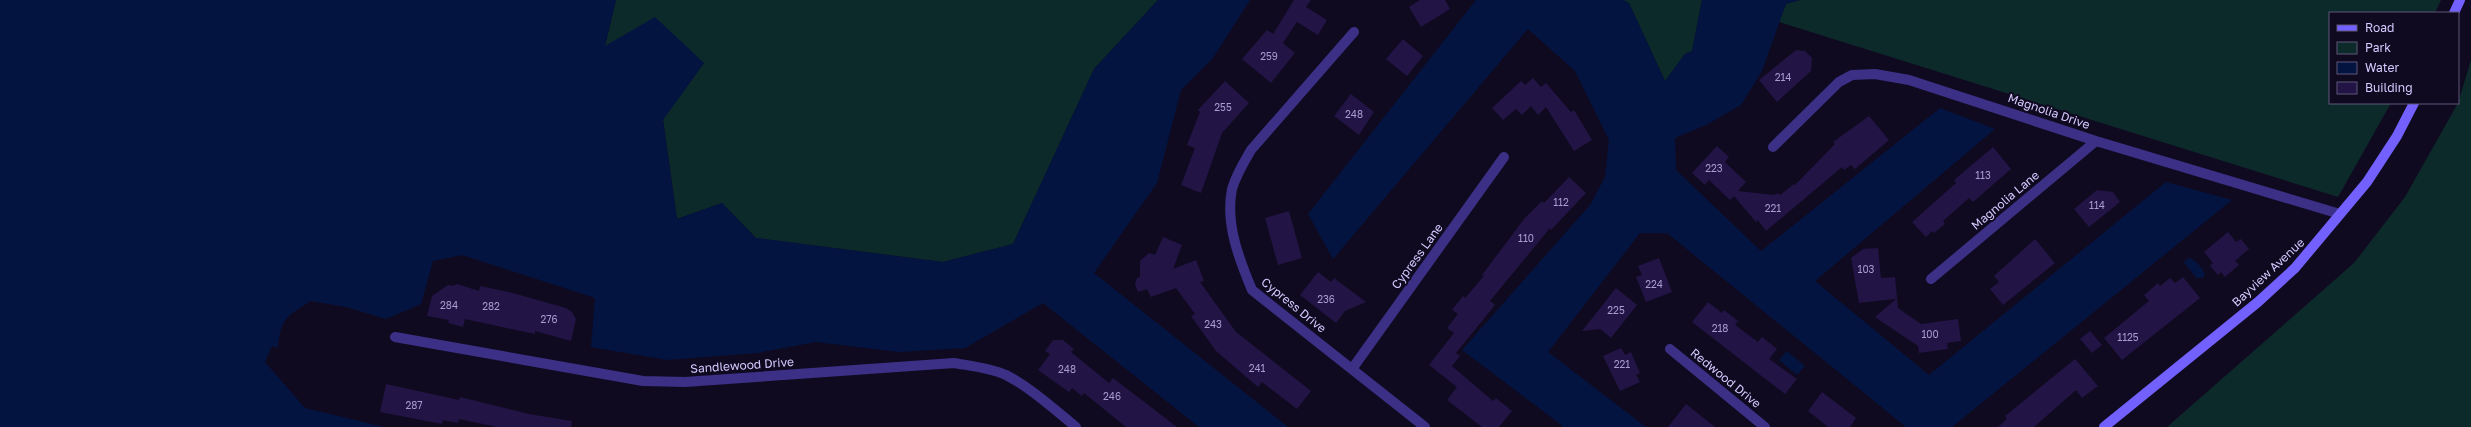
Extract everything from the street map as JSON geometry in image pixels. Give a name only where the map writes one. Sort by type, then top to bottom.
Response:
[{"type":"main road","points":[[2454,12],[2460,0]]},
{"type":"main road","name":"Bayview Avenue","points":[[2104,427],[2258,302],[2295,268],[2321,240],[2340,214],[2367,182],[2397,136],[2413,104]]},
{"type":"street","name":"Cypress Drive","points":[[1354,32],[1251,150],[1239,170],[1232,189],[1231,211],[1233,233],[1241,263],[1252,290],[1424,427]]},
{"type":"street","name":"Magnolia Drive","points":[[1773,147],[1839,82],[1852,75],[1875,74],[1909,80],[1943,89],[2096,141],[2340,214]]},
{"type":"street","name":"Magnolia Lane","points":[[1931,278],[2096,141]]},
{"type":"street","name":"Cypress Lane","points":[[1352,369],[1504,158]]},
{"type":"street","name":"Sandlewood Drive","points":[[394,337],[643,381],[685,382],[954,363],[980,367],[1005,375],[1033,393],[1076,427]]},
{"type":"street","name":"Redwood Drive","points":[[1670,349],[1765,427]]},
{"type":"green space","points":[[616,0],[1158,0],[1094,69],[1013,244],[943,262],[756,238],[722,203],[677,219],[663,119],[704,63],[605,46]]},
{"type":"green space","points":[[1623,0],[1702,0],[1692,51],[1685,54],[1665,81],[1629,3]]},
{"type":"green space","points":[[1800,0],[2441,0],[2435,12],[2329,12],[2329,104],[2390,104],[2338,197],[1779,22],[1786,4]]},
{"type":"green space","points":[[2471,60],[2471,427],[2167,427],[2354,263],[2405,197],[2457,104],[2459,104]]},
{"type":"water","points":[[0,0],[616,0],[605,46],[655,17],[704,63],[663,120],[677,219],[722,203],[756,238],[943,262],[1013,244],[1094,69],[1158,0],[1250,0],[1213,58],[1181,90],[1157,183],[1094,273],[1288,427],[1199,427],[1043,303],[965,348],[899,352],[816,342],[757,353],[667,360],[591,347],[595,298],[462,255],[433,261],[421,304],[386,319],[346,307],[311,301],[291,314],[283,324],[278,348],[272,346],[265,362],[305,408],[384,427],[0,427]]},
{"type":"water","points":[[1476,0],[1623,0],[1629,3],[1665,81],[1685,54],[1692,51],[1702,0],[1800,0],[1786,4],[1762,71],[1741,105],[1706,125],[1675,138],[1676,170],[1761,251],[1940,108],[1995,129],[1815,281],[1929,375],[2166,182],[2232,200],[1952,427],[1906,427],[1667,233],[1640,233],[1548,352],[1646,427],[1564,427],[1462,350],[1590,205],[1605,177],[1609,140],[1575,71],[1528,29],[1333,259],[1308,214]]},
{"type":"water","points":[[2188,258],[2196,261],[2200,266],[2205,274],[2203,278],[2196,278],[2184,262]]},
{"type":"water","points":[[1787,351],[1805,366],[1797,375],[1779,360]]},
{"type":"building","points":[[1294,0],[1311,0],[1306,7],[1327,20],[1318,35],[1297,22],[1283,43],[1295,53],[1271,83],[1242,59],[1267,30],[1273,34]]},
{"type":"building","points":[[1420,0],[1445,0],[1450,9],[1421,27],[1409,7]]},
{"type":"building","points":[[1403,39],[1423,56],[1407,76],[1386,59]]},
{"type":"building","points":[[1796,50],[1805,51],[1812,58],[1811,71],[1777,102],[1759,80]]},
{"type":"building","points":[[1533,78],[1541,87],[1546,83],[1571,112],[1574,110],[1592,140],[1574,151],[1546,107],[1538,115],[1531,106],[1522,115],[1516,109],[1503,120],[1492,108],[1521,81],[1525,85]]},
{"type":"building","points":[[1225,81],[1249,103],[1222,133],[1201,193],[1181,185],[1195,148],[1187,145],[1200,112],[1198,110]]},
{"type":"building","points":[[1351,94],[1374,112],[1359,135],[1334,116]]},
{"type":"building","points":[[1869,116],[1889,140],[1855,169],[1851,165],[1844,170],[1842,167],[1766,231],[1758,220],[1756,222],[1734,196],[1730,200],[1709,180],[1705,185],[1692,173],[1717,146],[1729,157],[1725,162],[1746,182],[1738,191],[1774,195],[1778,193],[1780,195],[1794,184],[1795,185],[1835,144],[1833,142]]},
{"type":"building","points":[[1993,147],[2011,169],[1973,202],[1969,198],[1943,221],[1945,224],[1934,233],[1932,231],[1926,237],[1912,222],[1956,183],[1954,180]]},
{"type":"building","points":[[1569,177],[1586,193],[1551,230],[1550,228],[1490,301],[1495,305],[1456,353],[1460,356],[1452,366],[1493,401],[1496,398],[1512,411],[1499,427],[1482,427],[1447,400],[1457,387],[1429,365],[1454,333],[1447,328],[1458,314],[1452,310],[1463,296],[1465,298],[1484,276],[1482,275],[1524,219],[1542,201],[1544,203]]},
{"type":"building","points":[[2097,190],[2113,192],[2120,202],[2089,227],[2074,209]]},
{"type":"building","points":[[1289,211],[1302,258],[1278,265],[1265,218]]},
{"type":"building","points":[[2228,232],[2236,242],[2241,239],[2249,249],[2235,261],[2239,265],[2225,277],[2221,272],[2218,275],[2210,266],[2213,263],[2204,252]]},
{"type":"building","points":[[1163,237],[1182,245],[1173,269],[1196,260],[1204,281],[1200,282],[1236,332],[1311,391],[1297,409],[1262,382],[1258,387],[1216,351],[1191,316],[1195,314],[1176,288],[1151,297],[1147,289],[1138,292],[1135,284],[1137,278],[1140,277],[1140,261],[1149,253],[1155,255]]},
{"type":"building","points":[[2035,239],[2055,263],[2003,305],[1990,289],[1999,282],[1994,276]]},
{"type":"building","points":[[1878,248],[1881,278],[1895,277],[1898,308],[1921,324],[1958,319],[1961,341],[1947,343],[1948,349],[1919,353],[1918,346],[1875,317],[1896,299],[1859,303],[1851,258],[1863,249]]},
{"type":"building","points":[[1659,258],[1672,292],[1646,302],[1636,277],[1642,275],[1638,266]]},
{"type":"building","points":[[1318,272],[1331,282],[1334,278],[1366,302],[1345,311],[1336,323],[1300,295]]},
{"type":"building","points":[[2183,277],[2200,298],[2122,360],[2104,338],[2149,301],[2144,295],[2158,283],[2160,286],[2170,278],[2175,283]]},
{"type":"building","points":[[457,284],[479,291],[480,286],[509,292],[566,308],[572,312],[576,319],[571,341],[535,331],[535,334],[465,319],[463,327],[448,323],[449,320],[427,316],[432,296],[448,285],[453,286]]},
{"type":"building","points":[[1616,288],[1637,305],[1611,338],[1600,329],[1582,331]]},
{"type":"building","points":[[1708,302],[1722,313],[1724,310],[1738,321],[1735,325],[1758,342],[1762,337],[1777,349],[1769,359],[1797,379],[1785,394],[1692,322]]},
{"type":"building","points":[[2090,331],[2102,345],[2092,353],[2080,339]]},
{"type":"building","points":[[1053,340],[1063,340],[1074,349],[1071,352],[1109,383],[1113,378],[1177,427],[1126,427],[1084,393],[1082,396],[1072,388],[1069,392],[1038,370],[1050,354],[1045,351]]},
{"type":"building","points":[[1621,348],[1625,355],[1631,352],[1640,373],[1636,375],[1640,382],[1620,391],[1603,356]]},
{"type":"building","points":[[2075,359],[2098,386],[2082,398],[2076,390],[2034,427],[1998,427],[2007,419],[2005,416]]},
{"type":"building","points":[[386,384],[459,400],[460,397],[529,414],[572,421],[571,427],[497,427],[459,419],[458,423],[443,420],[442,424],[380,412]]},
{"type":"building","points":[[1822,392],[1856,418],[1850,427],[1828,427],[1808,411]]},
{"type":"building","points":[[1686,404],[1715,427],[1668,427]]}]
